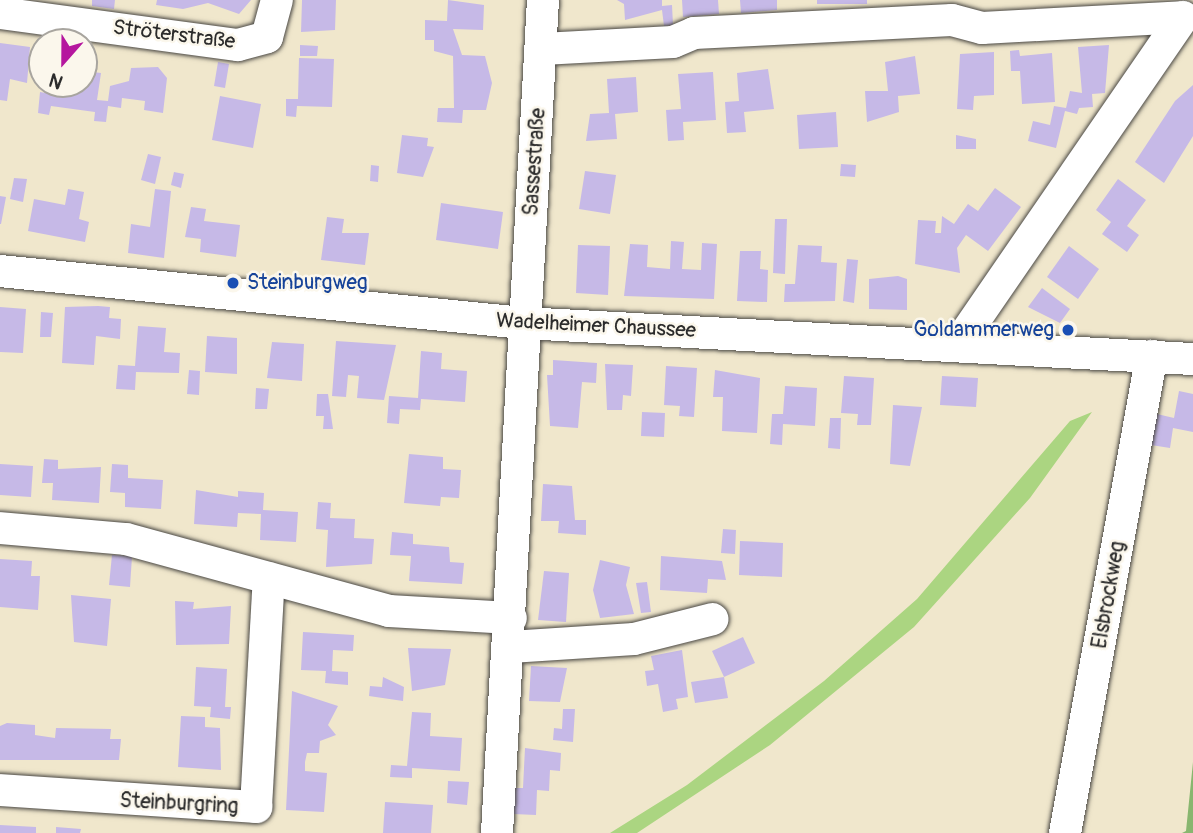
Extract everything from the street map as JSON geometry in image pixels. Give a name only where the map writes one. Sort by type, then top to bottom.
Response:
[{"type":"street","name":"Ströterstraße","points":[[0,13],[238,45],[267,37],[277,0]]},
{"type":"street","name":"Sassestraße","points":[[523,323],[543,0]]},
{"type":"street","points":[[542,49],[673,42],[694,33],[953,20],[982,29],[1188,11]]},
{"type":"street","points":[[958,344],[1188,11]]},
{"type":"street","name":"Wadelheimer Chaussee","points":[[0,271],[523,323],[958,344],[1193,359]]},
{"type":"street","points":[[497,833],[511,632],[523,323]]},
{"type":"street","name":"Elsbrockweg","points":[[1065,833],[1152,356]]},
{"type":"street","points":[[0,528],[126,539],[389,611],[511,632],[634,639],[713,619]]},
{"type":"street","name":"Steinburgring","points":[[0,790],[256,807],[270,578]]},
{"type":"green space","points":[[1092,412],[1030,498],[914,627],[770,745],[637,833],[610,833],[687,785],[824,681],[917,599],[1070,421]]},
{"type":"green space","points":[[1193,762],[1193,833],[1182,833],[1186,831]]},
{"type":"building","points":[[92,0],[115,0],[114,9],[92,6]]},
{"type":"building","points":[[157,0],[251,0],[239,14],[208,3],[183,9],[156,5]]},
{"type":"building","points":[[302,0],[336,0],[335,30],[301,32]]},
{"type":"building","points":[[448,0],[484,5],[483,30],[453,29],[462,55],[485,56],[492,83],[486,110],[463,110],[462,123],[437,122],[438,108],[454,108],[453,56],[434,51],[434,40],[425,40],[425,20],[447,21]]},
{"type":"building","points":[[617,0],[662,0],[662,6],[672,5],[673,25],[664,26],[662,10],[625,20],[624,4]]},
{"type":"building","points":[[682,0],[718,0],[719,14],[683,17]]},
{"type":"building","points":[[740,0],[777,0],[777,10],[741,13]]},
{"type":"building","points":[[817,0],[867,0],[867,4],[817,4]]},
{"type":"building","points":[[0,43],[28,47],[27,83],[10,79],[7,101],[0,100]]},
{"type":"building","points":[[300,45],[318,46],[317,56],[300,56]]},
{"type":"building","points":[[1109,45],[1105,93],[1092,94],[1093,107],[1079,108],[1077,114],[1065,111],[1056,148],[1028,141],[1033,121],[1050,125],[1054,106],[1066,108],[1070,91],[1082,93],[1078,47]]},
{"type":"building","points":[[1019,50],[1020,56],[1052,53],[1055,102],[1022,104],[1020,71],[1011,71],[1010,51]]},
{"type":"building","points":[[994,52],[994,95],[974,96],[973,110],[957,109],[960,54]]},
{"type":"building","points":[[915,56],[920,94],[898,96],[899,112],[867,122],[865,91],[888,91],[885,62]]},
{"type":"building","points":[[299,58],[334,59],[332,107],[297,106],[296,117],[286,116],[286,99],[298,99]]},
{"type":"building","points":[[218,62],[229,64],[225,88],[214,86]]},
{"type":"building","points":[[158,67],[167,78],[163,113],[144,110],[145,101],[122,98],[121,108],[108,106],[106,122],[94,121],[95,112],[51,106],[49,115],[38,113],[39,98],[97,98],[108,101],[110,86],[129,81],[131,68]]},
{"type":"building","points":[[768,69],[774,109],[744,112],[746,132],[727,133],[725,102],[739,101],[737,73]]},
{"type":"building","points":[[713,72],[716,120],[683,122],[684,140],[668,141],[666,110],[681,109],[678,74]]},
{"type":"building","points":[[98,73],[101,73],[98,93]]},
{"type":"building","points":[[636,77],[638,112],[615,114],[617,139],[586,141],[590,114],[609,113],[607,79]]},
{"type":"building","points":[[1193,85],[1193,136],[1164,183],[1135,162],[1175,101]]},
{"type":"building","points":[[220,96],[261,104],[253,148],[212,140]]},
{"type":"building","points":[[836,112],[838,147],[799,149],[797,115]]},
{"type":"building","points":[[402,135],[428,138],[427,146],[434,147],[423,177],[397,173]]},
{"type":"building","points":[[956,135],[976,139],[976,149],[956,149]]},
{"type":"building","points":[[148,154],[161,157],[155,184],[141,180]]},
{"type":"building","points":[[841,164],[856,165],[855,177],[840,176]]},
{"type":"building","points":[[371,165],[379,166],[378,182],[370,181]]},
{"type":"building","points":[[585,171],[616,175],[610,214],[579,209]]},
{"type":"building","points":[[174,172],[184,174],[181,188],[171,185]]},
{"type":"building","points":[[14,178],[27,179],[23,202],[10,199]]},
{"type":"building","points":[[1118,179],[1146,200],[1127,226],[1139,235],[1127,252],[1102,234],[1111,222],[1096,210]]},
{"type":"building","points":[[995,188],[1021,207],[988,251],[966,235],[957,248],[960,273],[915,264],[918,220],[936,221],[935,233],[941,233],[942,216],[954,224],[968,204],[978,211]]},
{"type":"building","points":[[68,189],[84,192],[79,219],[89,222],[85,242],[28,231],[34,199],[65,205]]},
{"type":"building","points":[[155,189],[171,191],[164,258],[128,253],[131,224],[150,227]]},
{"type":"building","points":[[0,196],[6,197],[1,224],[0,224]]},
{"type":"building","points":[[441,203],[503,212],[498,249],[436,240]]},
{"type":"building","points":[[191,207],[206,209],[204,221],[240,225],[236,257],[200,252],[201,239],[185,237]]},
{"type":"building","points":[[327,217],[344,219],[342,233],[369,233],[365,265],[321,260]]},
{"type":"building","points":[[775,219],[787,219],[785,274],[773,273]]},
{"type":"building","points":[[671,241],[684,242],[682,269],[701,270],[702,243],[717,244],[714,299],[624,296],[630,244],[648,245],[647,267],[670,269]]},
{"type":"building","points":[[578,245],[610,246],[608,295],[576,293]]},
{"type":"building","points":[[798,245],[822,246],[821,262],[837,263],[835,301],[784,302],[785,284],[795,284]]},
{"type":"building","points":[[1069,246],[1099,269],[1078,299],[1047,277]]},
{"type":"building","points":[[740,251],[761,251],[760,269],[768,270],[767,302],[737,301]]},
{"type":"building","points":[[847,259],[858,260],[854,303],[843,301]]},
{"type":"building","points":[[898,276],[907,279],[907,310],[869,309],[869,279]]},
{"type":"building","points":[[1042,288],[1070,309],[1060,323],[1028,307]]},
{"type":"building","points":[[0,307],[26,309],[23,353],[0,352]]},
{"type":"building","points":[[65,307],[110,307],[109,318],[121,319],[120,339],[96,336],[94,365],[62,363]]},
{"type":"building","points":[[41,312],[53,313],[51,337],[40,337]]},
{"type":"building","points":[[138,326],[166,328],[164,352],[180,353],[179,373],[136,372],[135,390],[116,389],[118,365],[135,366]]},
{"type":"building","points":[[207,336],[237,338],[237,374],[205,372]]},
{"type":"building","points":[[336,341],[396,345],[384,400],[357,398],[359,376],[348,375],[346,397],[332,396]]},
{"type":"building","points":[[272,342],[304,344],[302,381],[267,378]]},
{"type":"building","points":[[421,351],[442,353],[441,369],[467,371],[465,402],[421,399],[420,410],[400,409],[399,424],[387,423],[389,396],[418,398]]},
{"type":"building","points":[[553,360],[597,363],[596,383],[582,382],[578,428],[550,426],[547,375],[553,375]]},
{"type":"building","points":[[605,364],[633,365],[631,396],[623,395],[622,410],[607,410]]},
{"type":"building","points":[[666,366],[697,368],[694,417],[679,416],[680,406],[664,405]]},
{"type":"building","points":[[189,370],[200,371],[199,395],[187,394]]},
{"type":"building","points":[[715,370],[760,378],[757,433],[722,431],[723,397],[713,397]]},
{"type":"building","points":[[844,376],[874,378],[871,425],[857,425],[858,414],[841,413]]},
{"type":"building","points":[[942,376],[978,378],[976,407],[940,405]]},
{"type":"building","points":[[785,386],[817,388],[815,426],[783,424],[782,445],[770,444],[772,414],[783,414]]},
{"type":"building","points":[[256,388],[269,389],[267,409],[255,409]]},
{"type":"building","points":[[1179,391],[1193,394],[1193,432],[1173,428],[1170,448],[1151,445],[1157,414],[1174,418]]},
{"type":"building","points":[[317,394],[328,394],[333,429],[323,429],[324,416],[316,416]]},
{"type":"building","points":[[893,405],[922,407],[910,466],[890,464]]},
{"type":"building","points":[[642,412],[665,413],[664,437],[641,436]]},
{"type":"building","points":[[830,418],[841,418],[840,449],[828,448]]},
{"type":"building","points":[[409,454],[443,457],[443,469],[461,470],[459,498],[441,497],[440,506],[404,503]]},
{"type":"building","points":[[44,459],[58,460],[58,469],[101,467],[99,503],[52,500],[53,483],[42,483]]},
{"type":"building","points":[[0,464],[33,466],[31,497],[0,495]]},
{"type":"building","points":[[112,464],[128,465],[128,478],[163,480],[161,509],[125,507],[125,493],[110,492]]},
{"type":"building","points":[[543,484],[572,486],[575,520],[586,520],[586,535],[558,533],[559,521],[541,521]]},
{"type":"building","points":[[196,490],[238,497],[238,491],[264,493],[263,510],[298,512],[296,542],[260,540],[261,514],[238,513],[237,527],[194,524]]},
{"type":"building","points":[[318,502],[331,503],[330,518],[355,519],[354,538],[374,539],[372,564],[326,567],[328,530],[316,529]]},
{"type":"building","points":[[723,529],[736,530],[735,554],[721,553]]},
{"type":"building","points":[[392,532],[413,534],[413,544],[449,547],[450,562],[464,563],[462,584],[409,581],[411,556],[390,555]]},
{"type":"building","points":[[740,541],[783,543],[782,577],[739,575]]},
{"type":"building","points":[[112,555],[132,556],[130,587],[109,585]]},
{"type":"building","points":[[661,556],[722,561],[726,580],[708,579],[707,593],[660,590]]},
{"type":"building","points":[[0,559],[32,561],[31,576],[40,576],[38,610],[0,607]]},
{"type":"building","points":[[600,560],[630,567],[626,585],[634,614],[600,618],[593,590]]},
{"type":"building","points":[[544,571],[569,573],[566,622],[538,620]]},
{"type":"building","points":[[647,582],[651,612],[641,613],[636,583]]},
{"type":"building","points":[[71,595],[111,599],[107,646],[74,642]]},
{"type":"building","points":[[175,601],[194,602],[193,609],[231,606],[229,644],[176,645]]},
{"type":"building","points":[[303,632],[354,635],[353,651],[333,650],[332,671],[348,672],[348,685],[325,683],[326,671],[301,670]]},
{"type":"building","points":[[743,637],[755,663],[724,677],[712,651]]},
{"type":"building","points":[[408,648],[451,649],[445,685],[412,691]]},
{"type":"building","points":[[682,650],[688,697],[676,699],[678,709],[663,712],[658,684],[647,686],[645,671],[654,670],[651,656]]},
{"type":"building","points":[[531,666],[567,668],[560,702],[529,701]]},
{"type":"building","points":[[196,667],[227,669],[225,707],[231,707],[230,719],[210,717],[211,707],[194,706]]},
{"type":"building","points":[[383,677],[404,687],[403,701],[369,696],[370,686],[382,687]]},
{"type":"building","points":[[724,677],[728,698],[695,703],[691,682]]},
{"type":"building","points":[[292,691],[338,706],[328,725],[336,735],[320,741],[319,753],[307,753],[305,762],[305,771],[327,773],[324,812],[286,810]]},
{"type":"building","points":[[563,709],[575,709],[573,742],[553,740],[554,728],[562,729]]},
{"type":"building","points":[[412,712],[431,713],[430,736],[462,738],[460,771],[412,768],[412,778],[390,777],[391,765],[407,766]]},
{"type":"building","points":[[181,716],[205,717],[205,727],[220,728],[221,770],[178,767]]},
{"type":"building","points":[[7,723],[35,725],[35,735],[55,738],[56,728],[111,729],[110,739],[121,739],[119,760],[0,760],[0,726]]},
{"type":"building","points":[[525,748],[561,753],[560,771],[550,770],[549,791],[537,790],[536,815],[513,814],[514,788],[523,788]]},
{"type":"building","points":[[448,781],[469,782],[467,805],[447,803]]},
{"type":"building","points":[[385,802],[433,805],[431,833],[383,833]]},
{"type":"building","points":[[0,825],[36,827],[36,833],[0,833]]},
{"type":"building","points":[[56,827],[81,829],[80,833],[56,833]]},
{"type":"place","name":"Steinburgweg","points":[[233,283]]},
{"type":"place","name":"Goldammerweg","points":[[1068,330]]}]
